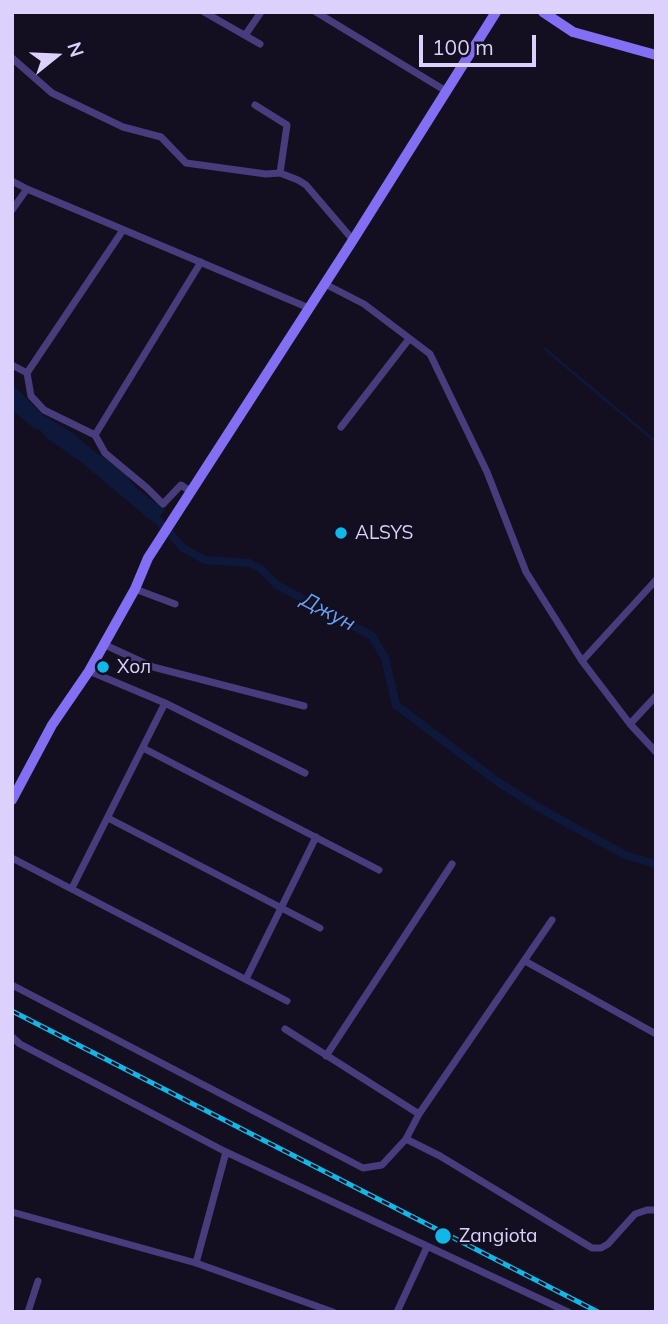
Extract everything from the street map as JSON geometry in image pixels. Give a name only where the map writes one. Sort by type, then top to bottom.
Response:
[{"type":"main road","points":[[12,800],[52,725],[89,671],[135,589],[148,558],[354,240],[496,12]]},
{"type":"main road","points":[[543,12],[566,28],[588,37],[656,55]]},
{"type":"street","points":[[204,12],[260,44]]},
{"type":"street","points":[[246,34],[261,12]]},
{"type":"street","points":[[316,12],[446,90]]},
{"type":"street","points":[[12,58],[52,93],[124,127],[161,137],[186,163],[266,174],[279,173],[306,185],[354,240]]},
{"type":"street","points":[[255,105],[287,125],[279,173]]},
{"type":"street","points":[[12,181],[309,308]]},
{"type":"street","points":[[12,210],[27,189]]},
{"type":"street","points":[[123,230],[27,373],[31,396],[44,410],[95,435],[105,453],[148,488],[163,504],[181,485],[190,491]]},
{"type":"street","points":[[95,435],[201,262]]},
{"type":"street","points":[[325,284],[363,304],[430,355],[487,472],[526,572],[582,661],[629,724],[656,752]]},
{"type":"street","points":[[341,427],[409,339]]},
{"type":"street","points":[[12,365],[27,373]]},
{"type":"street","points":[[582,661],[656,580]]},
{"type":"street","points":[[135,589],[175,604]]},
{"type":"street","points":[[103,644],[153,667],[304,706]]},
{"type":"street","points":[[89,671],[165,703],[305,773]]},
{"type":"street","points":[[629,724],[656,696]]},
{"type":"street","points":[[72,888],[165,703]]},
{"type":"street","points":[[143,748],[379,870]]},
{"type":"street","points":[[108,818],[320,928]]},
{"type":"street","points":[[246,979],[316,837]]},
{"type":"street","points":[[12,858],[288,1001]]},
{"type":"street","points":[[326,1056],[453,864]]},
{"type":"street","points":[[12,985],[363,1168],[382,1165],[406,1139],[419,1114],[552,920]]},
{"type":"street","points":[[525,961],[656,1034]]},
{"type":"street","points":[[285,1029],[419,1114]]},
{"type":"street","points":[[12,1037],[20,1044],[226,1152],[554,1309],[568,1312]]},
{"type":"street","points":[[406,1139],[440,1156],[592,1248],[601,1248],[608,1244],[635,1214],[656,1210]]},
{"type":"street","points":[[196,1263],[226,1152]]},
{"type":"street","points":[[12,1212],[196,1263],[333,1312]]},
{"type":"street","points":[[397,1312],[427,1247]]},
{"type":"street","points":[[27,1312],[38,1281]]},
{"type":"water","points":[[12,384],[43,415],[122,469],[136,488],[165,510],[154,523],[81,462],[12,410]]},
{"type":"waterway","points":[[545,349],[656,442]]},
{"type":"waterway","name":"Джун","points":[[151,512],[183,548],[205,560],[249,563],[261,569],[277,585],[372,636],[385,658],[396,705],[498,782],[536,806],[625,855],[656,864]]},
{"type":"railway","points":[[12,1011],[598,1312]]},
{"type":"place","name":"ALSYS","points":[[341,533]]},
{"type":"place","name":"Хол","points":[[103,667]]},
{"type":"place","name":"Zangiota","points":[[443,1236]]}]
